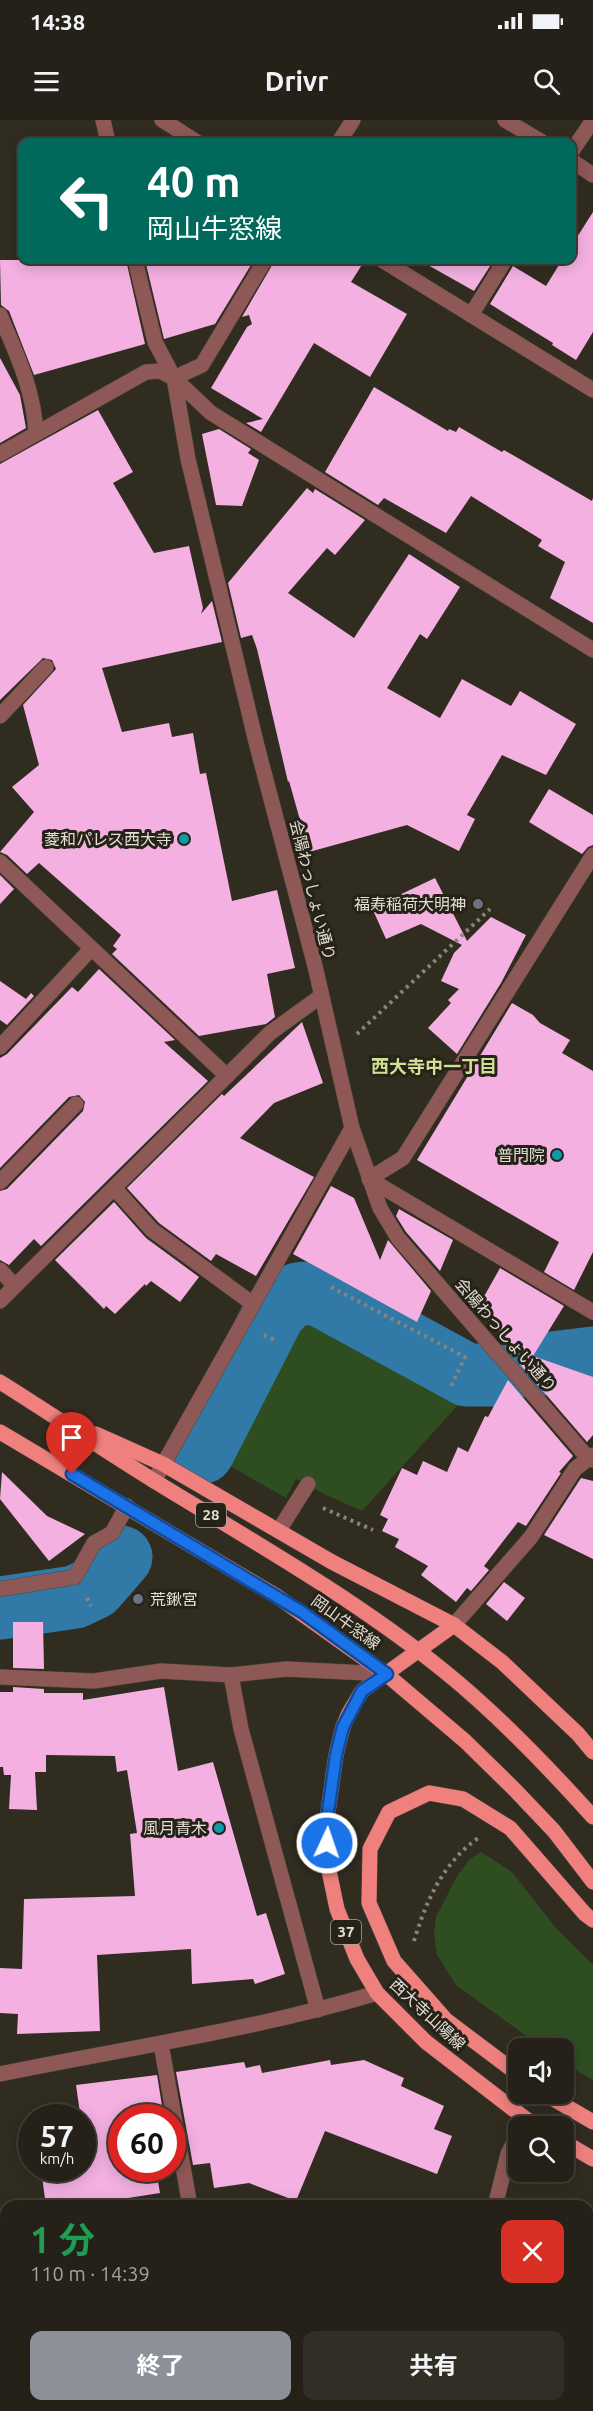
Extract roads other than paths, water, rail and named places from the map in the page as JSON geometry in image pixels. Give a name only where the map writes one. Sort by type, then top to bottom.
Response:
[{"type":"main road","name":"岡山牛窓線","points":[[0,1382],[154,1481],[288,1562],[419,1652],[447,1673],[492,1714],[593,1817]]},
{"type":"main road","points":[[57,1418],[163,1464],[332,1562],[454,1625],[502,1662],[578,1734],[593,1752]]},
{"type":"main road","name":"岡山牛窓線","points":[[0,1432],[302,1612],[387,1674],[457,1734],[513,1788],[554,1830],[593,1882]]},
{"type":"main road","name":"西大寺山陽線","points":[[454,1625],[362,1691],[343,1727],[336,1755],[326,1826],[327,1861],[337,1910],[357,1959],[377,1993],[426,2042],[514,2116]]},
{"type":"main road","name":"西大寺山陽線","points":[[508,2067],[446,2020],[394,1961],[369,1903],[370,1849],[389,1812],[429,1793],[463,1798],[510,1828],[585,1914],[593,1920]]},
{"type":"main road","points":[[562,2104],[593,2122]]},
{"type":"main road","points":[[574,2148],[593,2158]]},
{"type":"street","points":[[103,120],[107,138]]},
{"type":"street","points":[[162,120],[191,138]]},
{"type":"street","points":[[342,138],[353,120]]},
{"type":"street","points":[[506,120],[535,138]]},
{"type":"street","points":[[576,145],[593,120]]},
{"type":"street","points":[[576,164],[593,176]]},
{"type":"street","name":"会陽わっしょい通り","points":[[136,264],[155,342],[174,378],[191,471],[257,746],[352,1128],[380,1208],[398,1238],[591,1458]]},
{"type":"street","points":[[174,378],[202,365],[263,264]]},
{"type":"street","points":[[388,264],[593,390]]},
{"type":"street","points":[[471,315],[503,264]]},
{"type":"street","points":[[0,315],[30,386],[36,434]]},
{"type":"street","points":[[0,454],[146,372],[160,371],[174,378],[211,413],[593,650]]},
{"type":"street","points":[[0,716],[46,667]]},
{"type":"street","points":[[593,855],[403,1158],[369,1179],[593,1312]]},
{"type":"street","points":[[0,862],[227,1076]]},
{"type":"street","points":[[0,1047],[91,949]]},
{"type":"street","points":[[0,1301],[116,1189],[270,1033],[321,996]]},
{"type":"street","points":[[0,1182],[76,1104]]},
{"type":"street","points":[[154,1481],[352,1128]]},
{"type":"street","points":[[116,1189],[152,1230],[254,1304]]},
{"type":"street","points":[[0,1270],[15,1286]]},
{"type":"street","points":[[454,1625],[531,1536],[575,1469],[591,1458]]},
{"type":"street","points":[[279,1530],[304,1491]]},
{"type":"street","points":[[0,1589],[75,1577],[94,1543],[112,1533],[126,1506]]},
{"type":"street","points":[[0,1677],[94,1681],[161,1671],[231,1675],[286,1669],[387,1674]]},
{"type":"street","points":[[231,1675],[241,1729],[318,2010]]},
{"type":"street","points":[[0,2074],[161,2044],[318,2010],[377,1993]]},
{"type":"street","points":[[161,2044],[189,2200]]},
{"type":"street","points":[[496,2200],[508,2154]]},
{"type":"waterway","points":[[203,1452],[274,1313],[295,1295],[307,1293],[322,1296],[467,1375],[493,1375]]},
{"type":"waterway","points":[[527,1366],[593,1358]]},
{"type":"waterway","points":[[0,1608],[75,1597],[94,1588],[121,1557]]},
{"type":"place","name":"菱和パレス西大寺","points":[[184,839]]},
{"type":"place","name":"福寿稲荷大明神","points":[[478,904]]},
{"type":"place","name":"普門院","points":[[557,1155]]},
{"type":"place","name":"荒鍬宮","points":[[138,1599]]},
{"type":"place","name":"風月青木","points":[[219,1828]]},
{"type":"district","name":"西大寺中一丁目","points":[[434,1067]]}]
